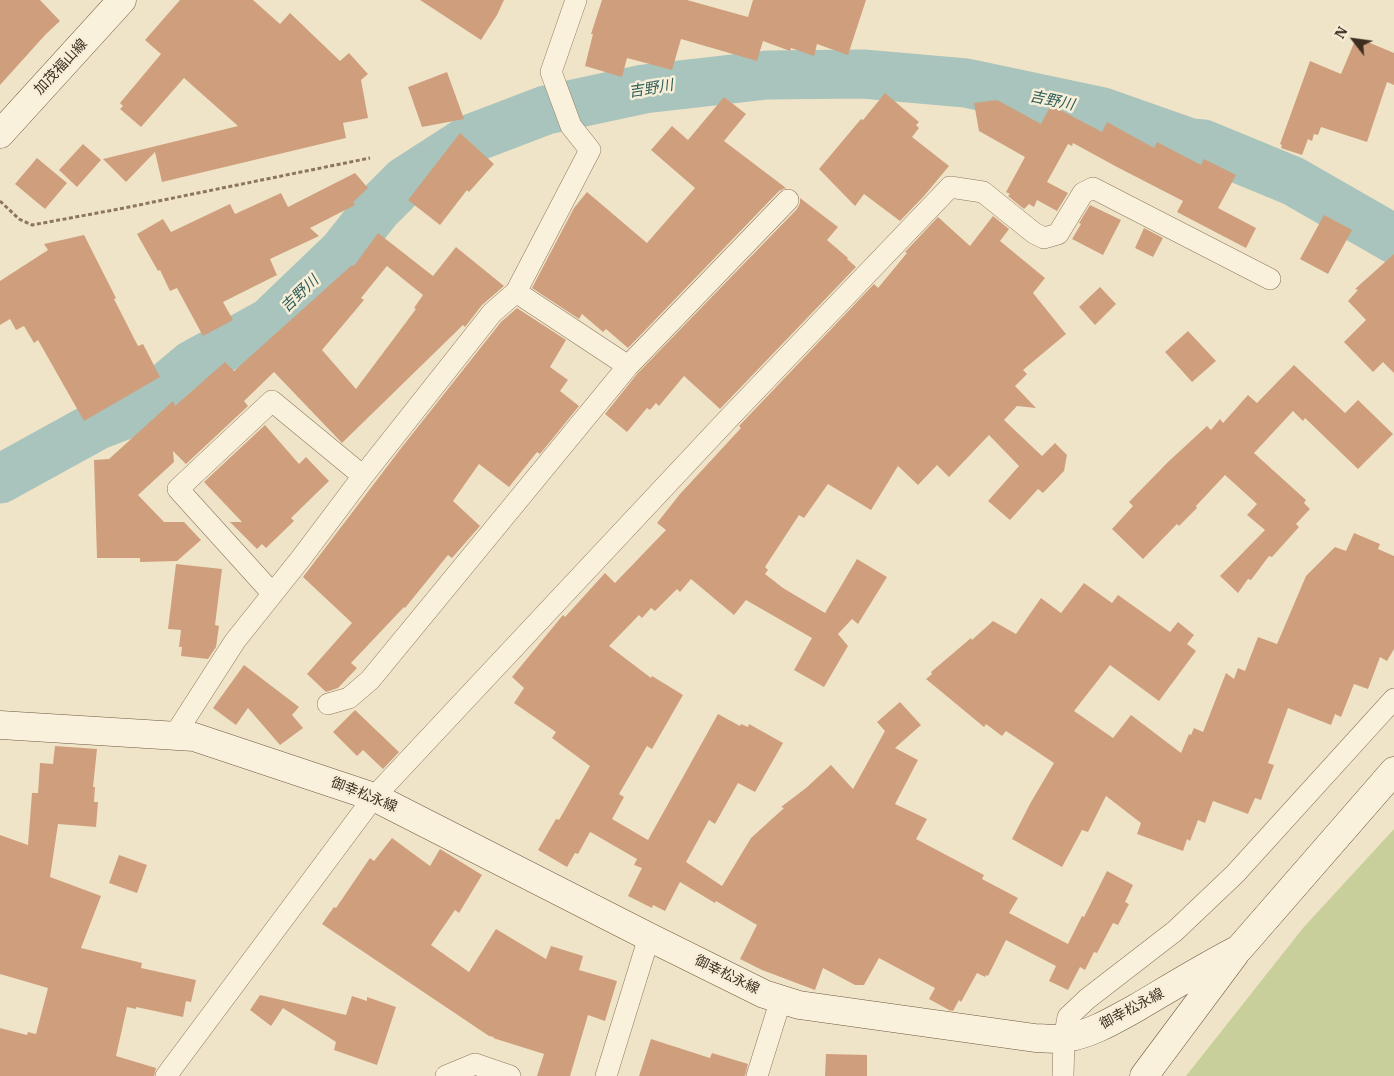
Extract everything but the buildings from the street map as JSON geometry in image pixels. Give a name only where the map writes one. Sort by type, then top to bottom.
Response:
[{"type":"main road","name":"加茂福山線","points":[[0,134],[122,0]]},
{"type":"main road","name":"御幸松永線","points":[[0,725],[194,737],[374,797],[649,938],[764,994],[799,1004],[1035,1038],[1064,1039],[1087,1033],[1112,1021],[1239,949],[1394,771]]},
{"type":"main road","points":[[1144,1076],[1239,949]]},
{"type":"street","points":[[174,736],[235,641],[492,313],[516,292],[590,150],[571,126],[551,72],[576,0]]},
{"type":"street","points":[[166,1076],[374,797],[728,419],[950,188],[983,192],[1034,233],[1044,238],[1058,234],[1083,194],[1093,188],[1270,279]]},
{"type":"street","points":[[328,704],[349,698],[370,680],[628,366],[788,200]]},
{"type":"street","points":[[516,292],[628,366]]},
{"type":"street","points":[[272,593],[178,489],[272,401],[363,476]]},
{"type":"street","points":[[1063,1076],[1064,1039],[1068,1017],[1174,931],[1234,874],[1394,699]]},
{"type":"street","points":[[606,1076],[649,938]]},
{"type":"street","points":[[758,1076],[781,999]]},
{"type":"street","points":[[446,1076],[475,1064],[510,1076]]},
{"type":"path","points":[[0,201],[19,219],[32,225],[370,158]]},
{"type":"green space","points":[[1394,829],[1394,1076],[1186,1076],[1303,928]]},
{"type":"waterway","name":"吉野川","points":[[0,479],[98,425],[140,409],[192,365],[270,322],[343,252],[377,209],[405,181],[470,139],[546,110],[644,89],[767,75],[863,74],[966,83],[1103,112],[1191,143],[1203,144],[1293,181],[1394,239]]}]
